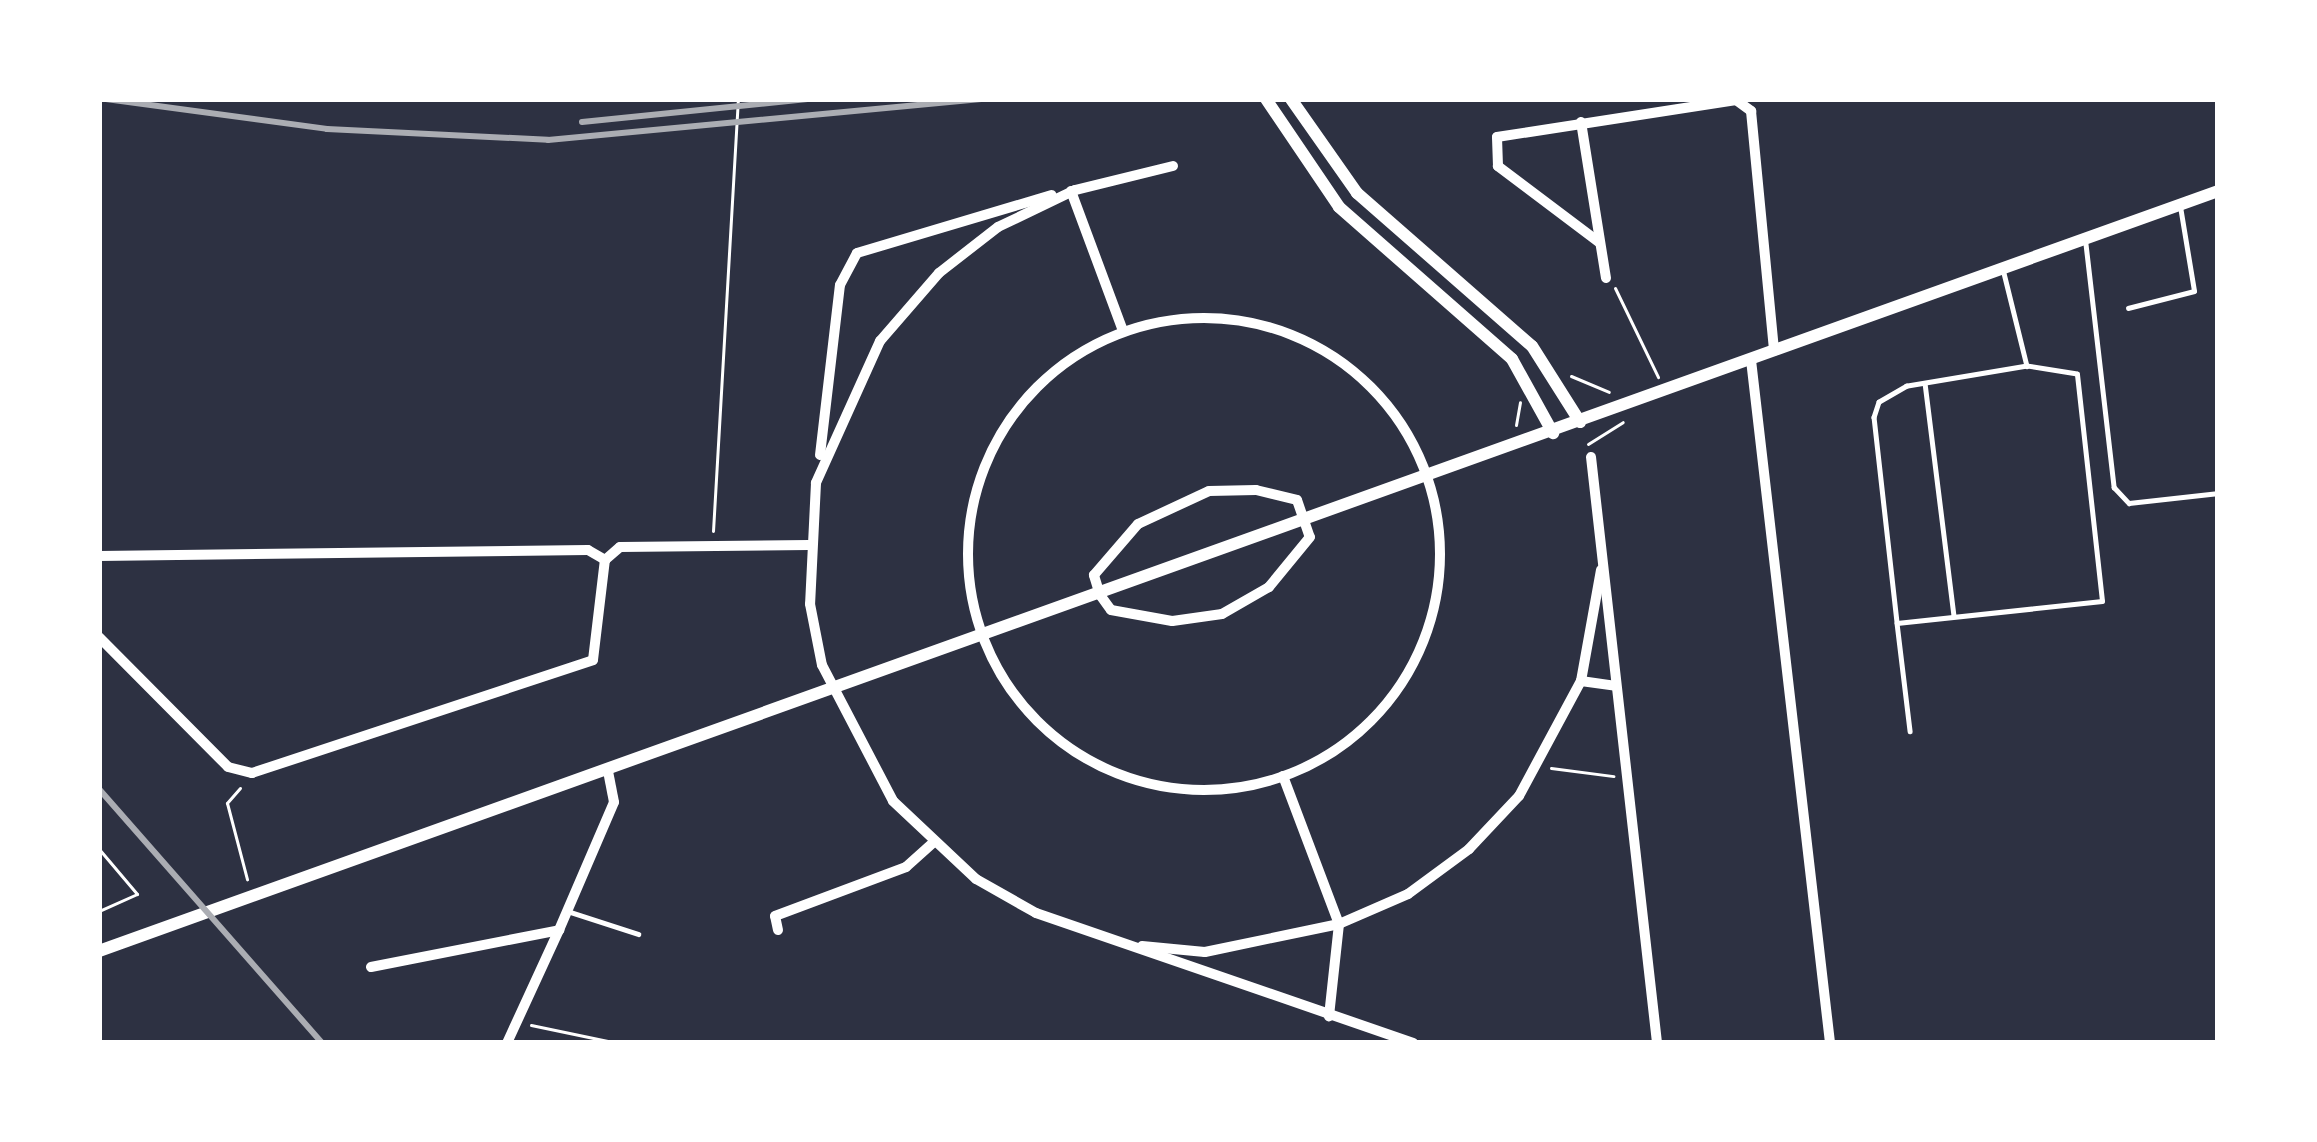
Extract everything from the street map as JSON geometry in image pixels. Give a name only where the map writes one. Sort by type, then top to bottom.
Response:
[{"type":"street","points":[[1600,243],[1491,158],[1497,137],[1736,100],[1751,111],[1774,351]]},
{"type":"street","points":[[1293,102],[1357,193],[1532,346],[1580,422]]},
{"type":"street","points":[[1270,106],[1339,207],[1512,359],[1553,433]]},
{"type":"street","points":[[1581,122],[1606,278]]},
{"type":"street","points":[[1173,166],[857,253],[840,285],[809,545],[810,604],[832,692],[862,758],[933,843],[1036,914],[1413,1043]]},
{"type":"street","points":[[1075,190],[1124,331]]},
{"type":"street","points":[[816,484],[851,389],[905,306],[968,247],[1075,190]]},
{"type":"street","points":[[99,951],[832,692],[2218,191]]},
{"type":"street","points":[[1208,318],[1293,334],[1385,399],[1429,475],[1441,546],[1420,652],[1354,738],[1283,776],[1195,792],[1097,768],[1028,711],[984,636],[967,563],[987,463],[1050,376],[1124,331],[1208,318]]},
{"type":"street","points":[[1751,359],[1830,1043]]},
{"type":"street","points":[[1591,458],[1657,1043]]},
{"type":"street","points":[[1256,490],[1297,500],[1307,519],[1295,561],[1222,614],[1135,618],[1100,595],[1094,575],[1115,545],[1168,505],[1256,490]]},
{"type":"street","points":[[99,637],[228,767],[252,773],[593,660],[605,560],[620,547],[809,545]]},
{"type":"street","points":[[99,556],[588,550],[605,560]]},
{"type":"street","points":[[1126,945],[1205,952],[1339,924],[1408,894],[1469,849],[1537,767],[1581,681],[1601,570]]},
{"type":"street","points":[[1581,681],[1616,686]]},
{"type":"street","points":[[507,1043],[614,802],[608,771]]},
{"type":"street","points":[[1283,776],[1339,924],[1329,1016]]},
{"type":"street","points":[[778,930],[775,916],[906,867],[933,843]]},
{"type":"street","points":[[371,968],[559,930]]},
{"type":"lane","points":[[2128,308],[2194,291],[2180,204]]},
{"type":"lane","points":[[2085,238],[2114,487],[2129,503],[2218,493]]},
{"type":"lane","points":[[2002,268],[2027,366]]},
{"type":"lane","points":[[1897,623],[2102,601],[2077,374],[2027,366],[1925,383],[1889,393],[1874,417],[1897,623],[1910,731]]},
{"type":"lane","points":[[1925,383],[1954,615]]},
{"type":"lane","points":[[567,911],[638,934]]},
{"type":"path","points":[[712,545],[742,182],[738,99]]},
{"type":"path","points":[[1606,278],[1664,390]]},
{"type":"path","points":[[1537,767],[1627,777]]},
{"type":"path","points":[[242,869],[227,803],[252,773]]},
{"type":"path","points":[[99,850],[137,894],[99,911]]},
{"type":"path","points":[[518,1022],[616,1043]]},
{"type":"railway","points":[[106,99],[327,129],[548,140],[981,99]]},
{"type":"railway","points":[[582,122],[810,99]]},
{"type":"railway","points":[[99,789],[322,1043]]}]
